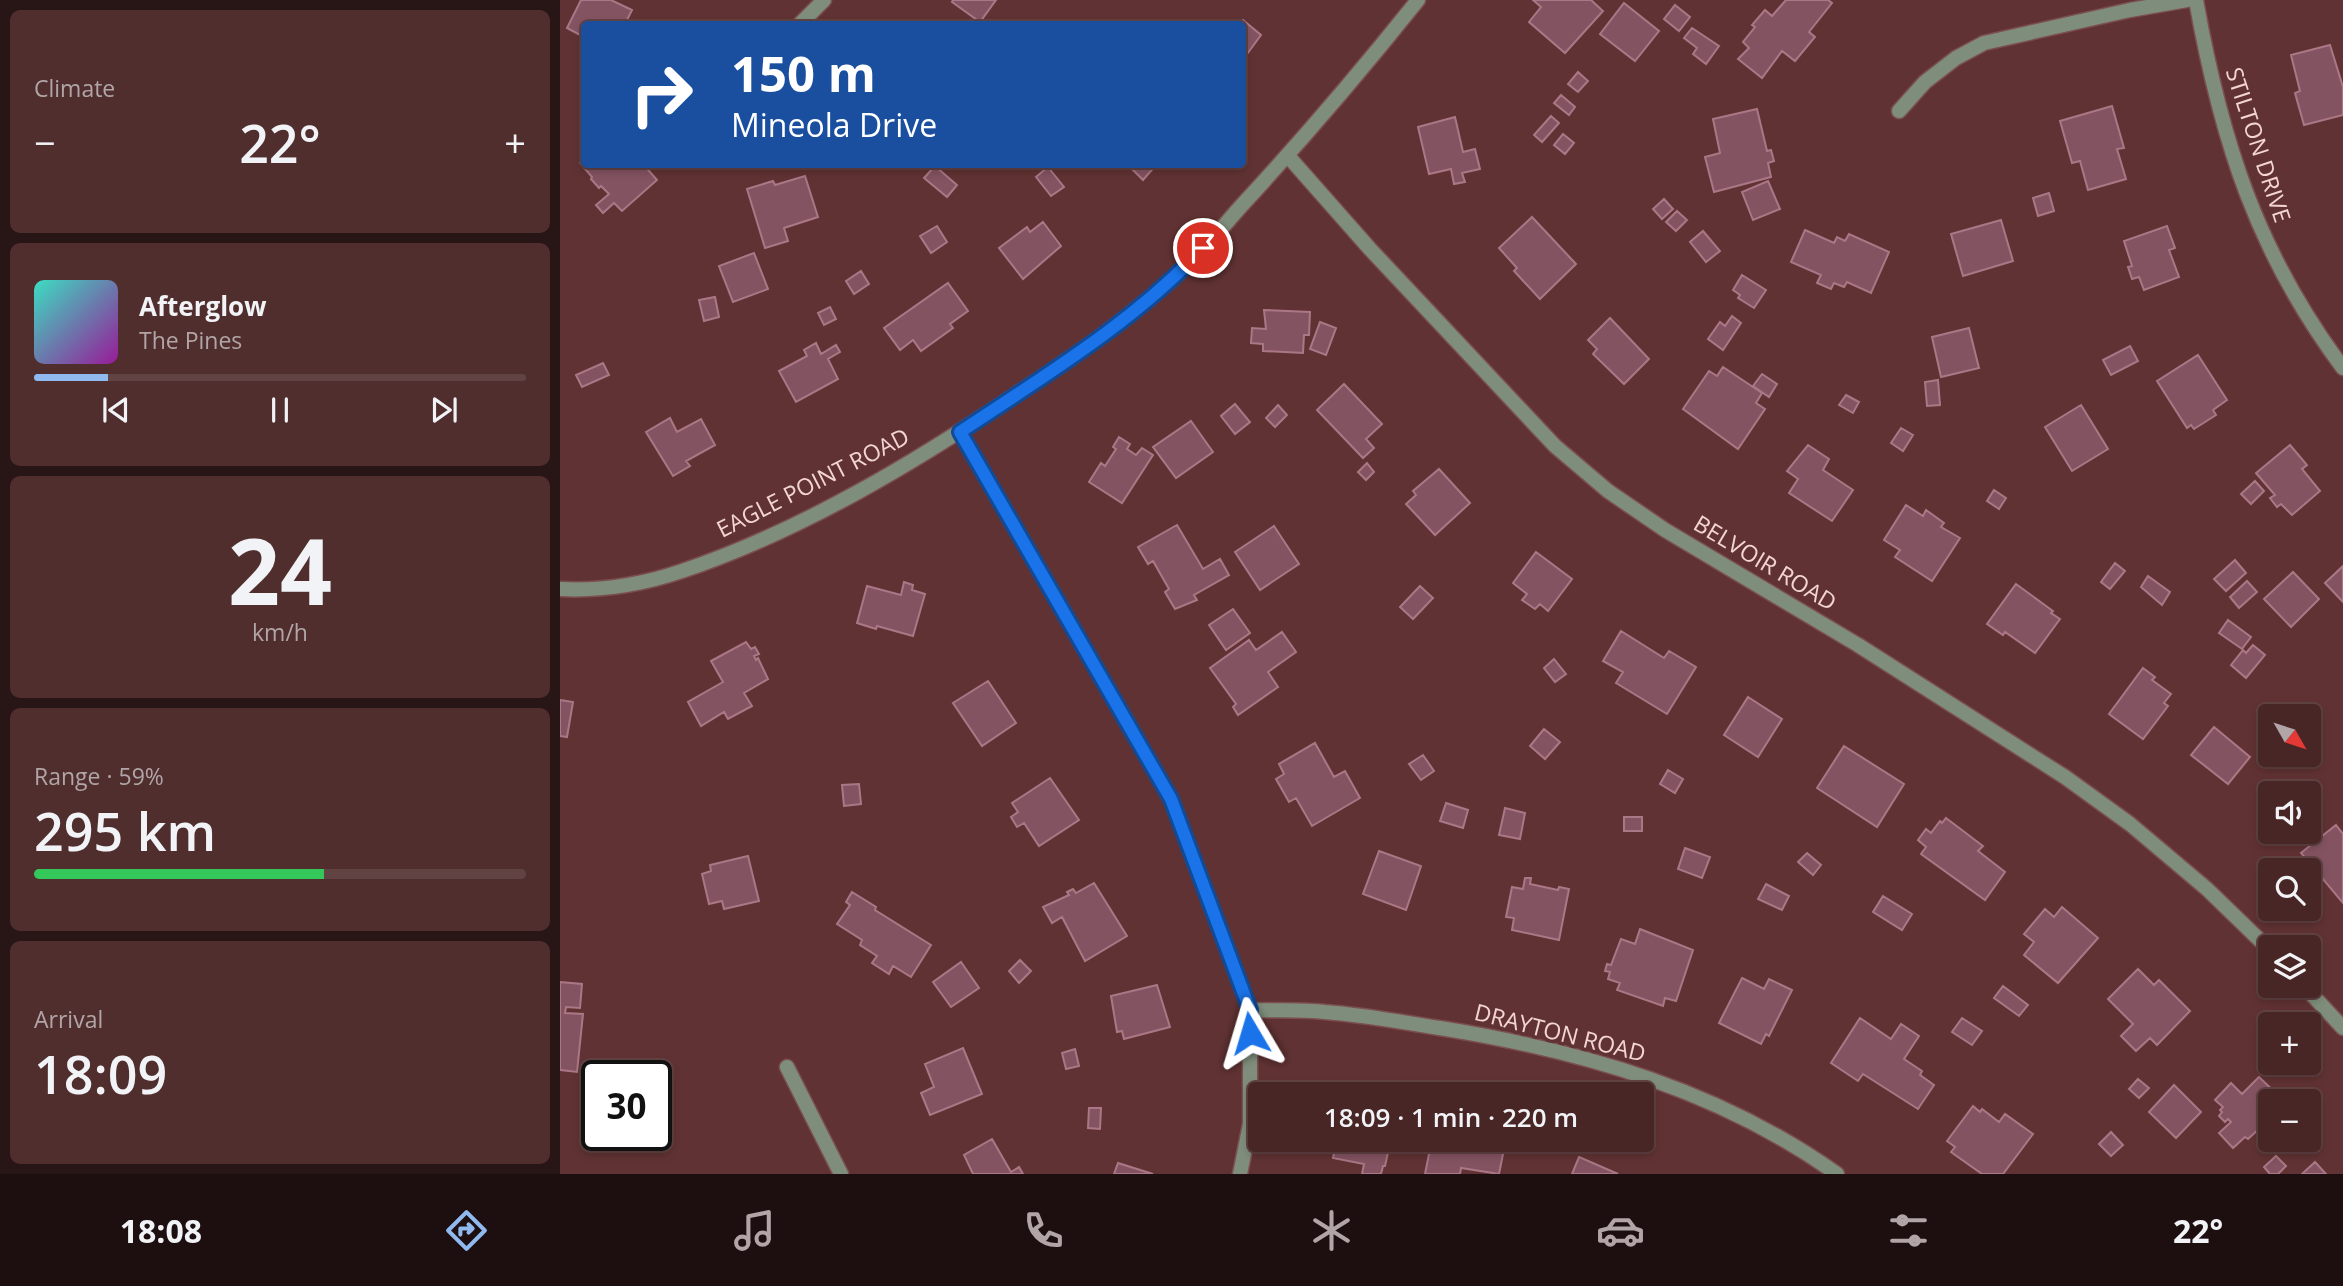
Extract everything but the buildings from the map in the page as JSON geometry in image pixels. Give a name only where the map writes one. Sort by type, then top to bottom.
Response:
[{"type":"street","points":[[803,21],[824,0]]},
{"type":"street","name":"EAGLE POINT ROAD","points":[[560,589],[627,584],[681,572],[767,537],[827,507],[960,432],[1134,311],[1186,266],[1288,156],[1418,0]]},
{"type":"street","points":[[1899,111],[1925,82],[1956,58],[1984,43],[2187,0]]},
{"type":"street","name":"STILTON DRIVE","points":[[2196,0],[2224,129],[2250,206],[2290,288],[2317,333],[2343,368]]},
{"type":"street","name":"BELVOIR ROAD","points":[[1288,156],[1379,259],[1555,446],[1608,491],[1665,530],[1858,645],[2065,777],[2130,824],[2188,873],[2258,939]]},
{"type":"street","points":[[960,432],[1171,799],[1250,1010],[1250,1124],[1240,1174]]},
{"type":"street","points":[[2315,998],[2343,1028]]},
{"type":"street","name":"DRAYTON ROAD","points":[[1250,1010],[1322,1011],[1380,1018],[1506,1039],[1639,1074],[1705,1099],[1769,1130],[1837,1174]]},
{"type":"street","points":[[787,1067],[841,1174]]},
{"type":"route","points":[[1203,248],[1134,311],[960,432],[1171,799],[1250,1010],[1250,1033]]}]
